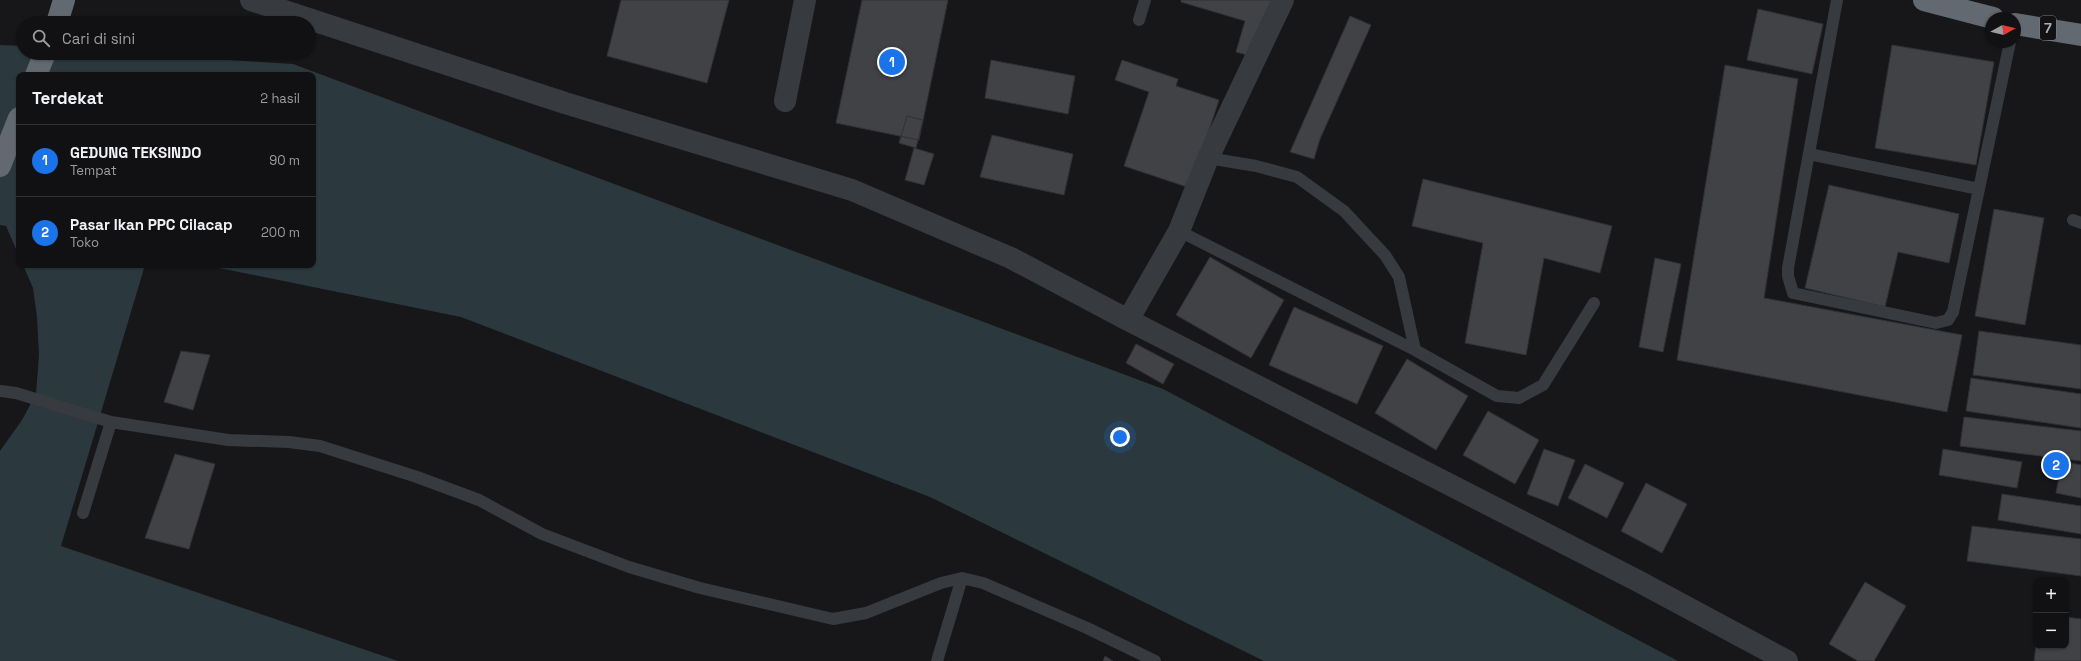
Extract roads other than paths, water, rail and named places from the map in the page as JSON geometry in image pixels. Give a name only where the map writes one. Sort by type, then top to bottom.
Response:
[{"type":"highway","points":[[58,16],[64,0]]},
{"type":"highway","points":[[1924,0],[1985,16]]},
{"type":"highway","name":"7","points":[[2021,25],[2081,35]]},
{"type":"highway","points":[[37,72],[42,60]]},
{"type":"highway","points":[[0,166],[16,126]]},
{"type":"street","points":[[250,0],[299,16]]},
{"type":"street","points":[[784,101],[804,0]]},
{"type":"street","points":[[1128,320],[1179,231],[1208,158],[1283,0]]},
{"type":"street","points":[[316,22],[565,103],[852,190],[1011,258],[1128,320],[1638,581],[1787,661]]},
{"type":"lane","points":[[1138,20],[1145,0]]},
{"type":"lane","points":[[1837,0],[1788,268],[1788,276],[1793,292],[1936,323],[1948,320],[1953,312],[2009,48]]},
{"type":"lane","points":[[1809,154],[1979,190]]},
{"type":"lane","points":[[1208,158],[1256,166],[1297,177],[1344,210],[1385,255],[1399,277],[1415,350]]},
{"type":"lane","points":[[1179,231],[1415,350],[1497,396],[1519,398],[1543,385],[1594,303]]},
{"type":"lane","points":[[0,391],[16,392],[111,422],[228,440],[289,442],[320,446],[417,477],[479,500],[542,534],[628,567],[700,588],[833,619],[866,614],[940,583],[962,578],[990,586],[1087,628],[1155,661]]},
{"type":"lane","points":[[83,512],[111,422]]},
{"type":"lane","points":[[937,661],[962,578]]},
{"type":"place","name":"GEDUNG TEKSINDO","points":[[892,62]]},
{"type":"place","name":"Pasar Ikan PPC Cilacap","points":[[2056,465]]}]
